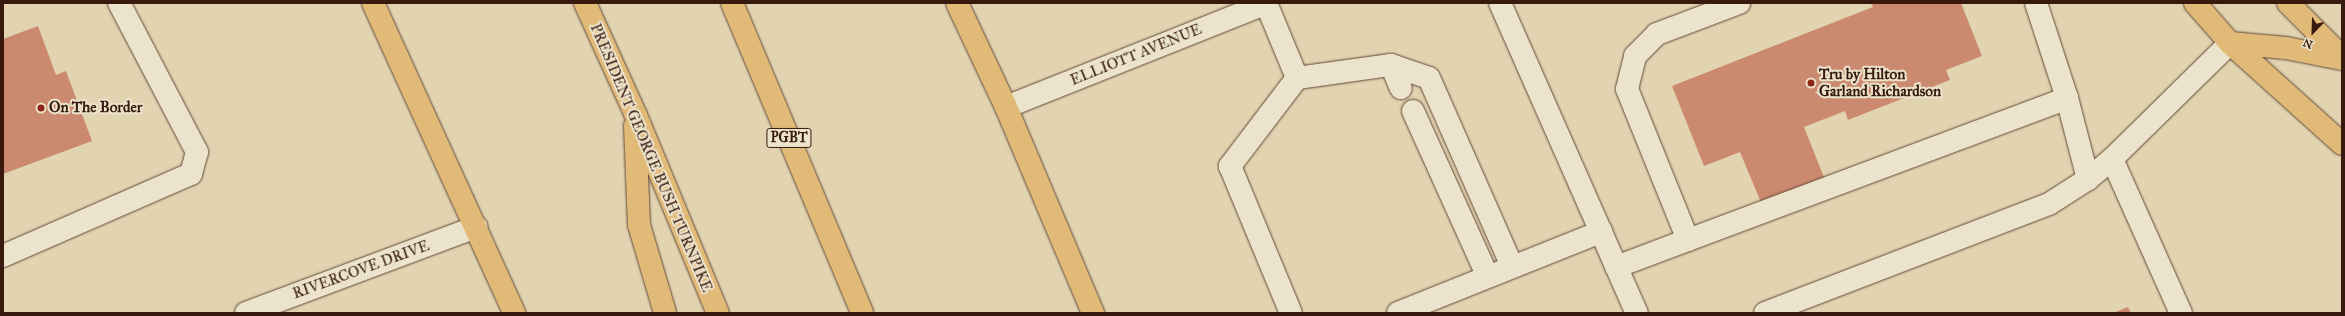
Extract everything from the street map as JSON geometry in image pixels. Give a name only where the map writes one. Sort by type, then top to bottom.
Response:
[{"type":"main road","points":[[373,3],[514,313]]},
{"type":"main road","name":"PRESIDENT GEORGE BUSH TURNPIKE","points":[[585,3],[635,113],[718,313]]},
{"type":"main road","name":"PGBT","points":[[732,3],[862,313]]},
{"type":"main road","points":[[957,3],[1006,106],[1093,313]]},
{"type":"main road","points":[[2195,3],[2230,43],[2342,144]]},
{"type":"main road","points":[[2288,3],[2342,58]]},
{"type":"main road","points":[[2230,43],[2286,48],[2342,58]]},
{"type":"main road","points":[[635,113],[639,225],[665,313]]},
{"type":"main road","points":[[846,273],[874,313]]},
{"type":"street","points":[[3,256],[191,174],[197,152],[119,3]]},
{"type":"street","points":[[1266,3],[1297,78]]},
{"type":"street","name":"ELLIOTT AVENUE","points":[[1006,106],[1266,3]]},
{"type":"street","points":[[1500,3],[1637,313]]},
{"type":"street","points":[[1688,240],[1627,89],[1635,56],[1657,34],[1740,3]]},
{"type":"street","points":[[2036,3],[2067,98],[2088,179]]},
{"type":"street","points":[[1765,313],[2049,204],[2088,179],[2112,160],[2230,43]]},
{"type":"street","points":[[1291,313],[1230,166],[1297,78],[1391,65],[1429,78],[1512,266]]},
{"type":"street","points":[[1391,65],[1401,88]]},
{"type":"street","points":[[1616,267],[2067,98]]},
{"type":"street","points":[[1413,111],[1487,275]]},
{"type":"street","points":[[2112,160],[2181,313]]},
{"type":"street","name":"RIVERCOVE DRIVE","points":[[246,313],[476,227]]},
{"type":"street","points":[[1398,313],[1487,275],[1601,232]]},
{"type":"building","name":"Tru by Hilton Garland Richardson","points":[[1871,3],[1961,3],[1982,56],[1946,70],[1950,80],[1848,120],[1845,111],[1804,127],[1825,180],[1762,205],[1740,152],[1704,166],[1672,86],[1873,7]]},
{"type":"building","name":"On The Border","points":[[38,26],[56,75],[66,71],[92,141],[3,174],[3,39]]},
{"type":"building","points":[[2128,307],[2131,313],[2113,313]]},
{"type":"place","name":"Tru by Hilton Garland Richardson","points":[[1811,83]]},
{"type":"place","name":"On The Border","points":[[41,108]]}]
